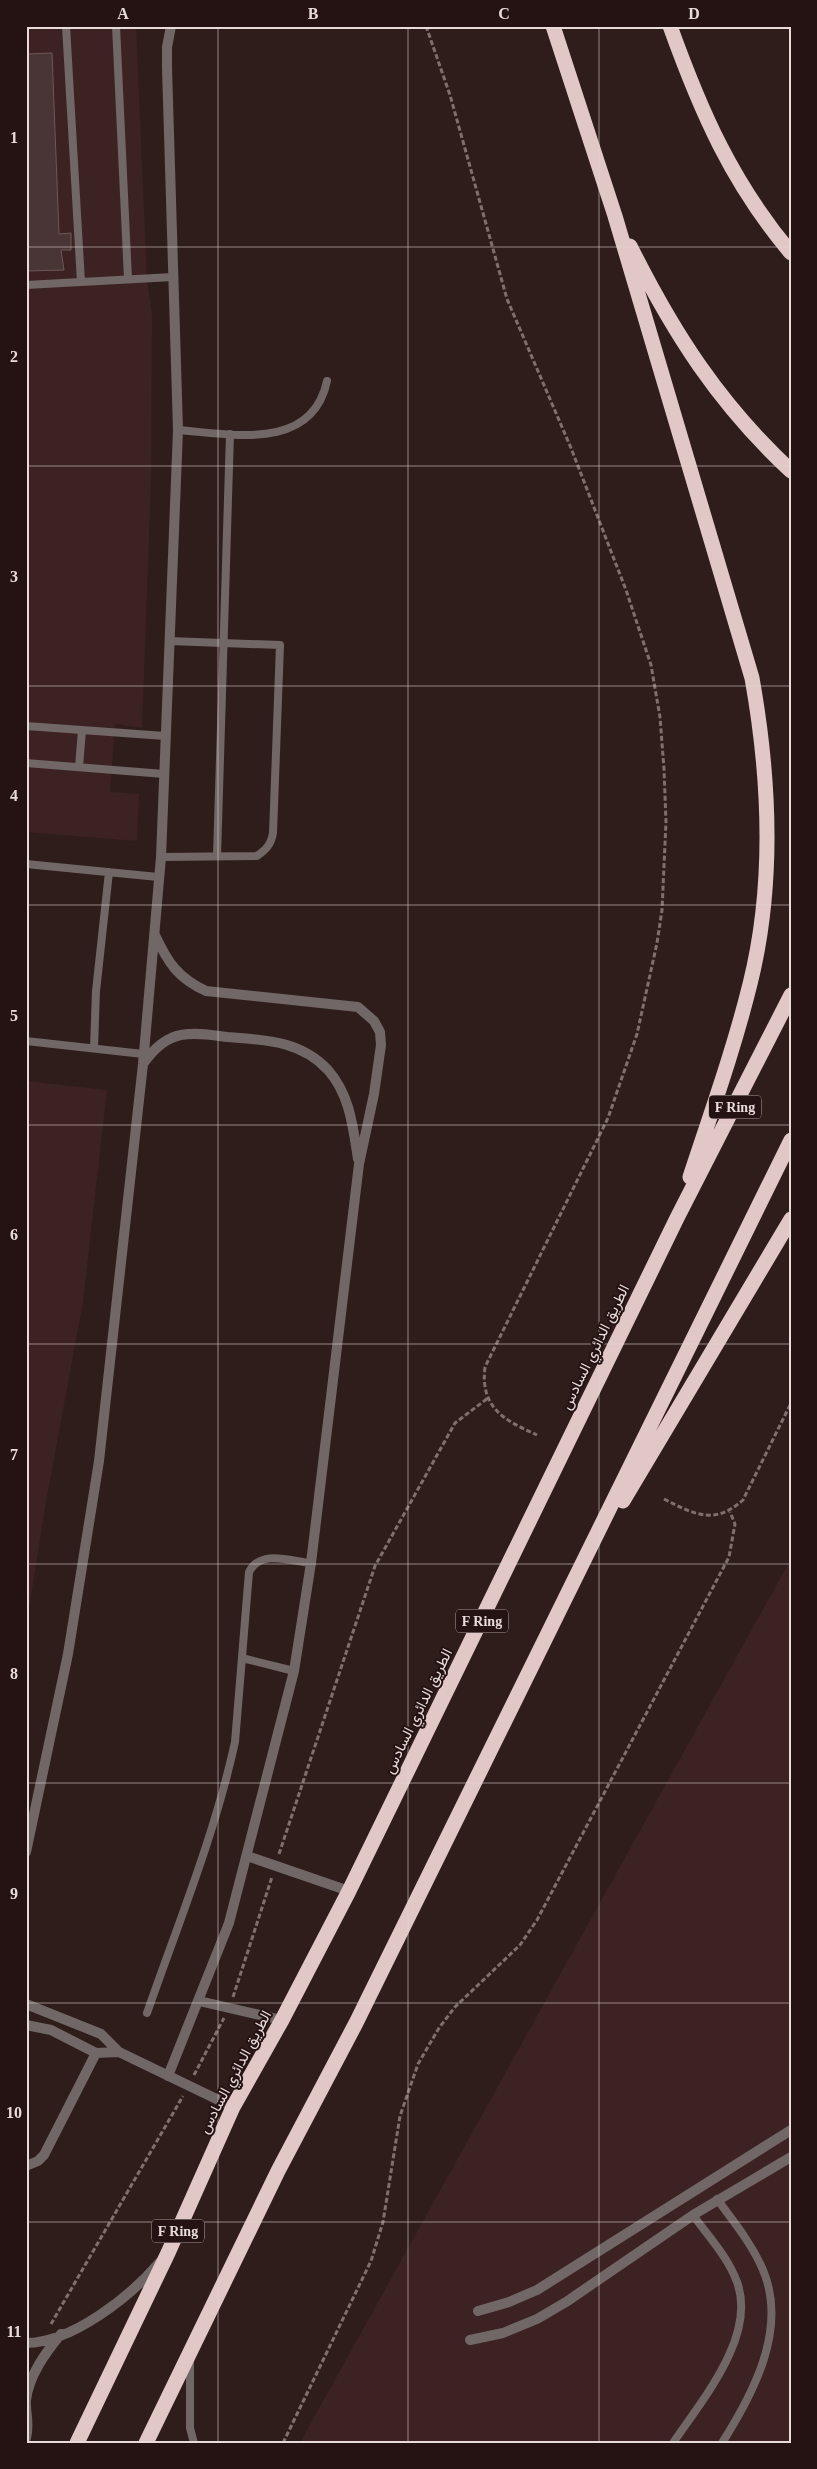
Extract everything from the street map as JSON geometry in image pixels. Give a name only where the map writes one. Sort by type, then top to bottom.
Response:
[{"type":"highway","points":[[553,26],[614,216],[752,678],[762,734],[767,861],[760,926],[750,984],[677,1218]]},
{"type":"highway","points":[[670,26],[692,87],[725,159],[772,230],[791,253]]},
{"type":"highway","points":[[614,216],[652,289],[692,357],[720,397],[752,434],[791,471]]},
{"type":"highway","name":"الطريق الدائري السادس","points":[[77,2443],[168,2253],[233,2107],[282,2020],[350,1891],[677,1218],[791,995]]},
{"type":"highway","points":[[146,2443],[278,2171],[356,2023],[791,1140]]},
{"type":"highway","points":[[577,1575],[691,1390],[791,1219]]},
{"type":"street","points":[[26,1852],[68,1654],[99,1461],[143,1059],[161,857],[178,430],[167,68],[171,26]]},
{"type":"street","points":[[154,934],[173,968],[187,982],[206,991],[350,1004],[366,1012],[374,1021],[380,1032],[381,1045],[374,1094],[359,1164],[311,1564],[294,1671],[229,1923],[168,2076]]},
{"type":"street","points":[[143,1059],[165,1041],[180,1035],[196,1034],[279,1041],[305,1052],[328,1070],[344,1094],[349,1106],[359,1164]]},
{"type":"street","points":[[247,1856],[350,1891]]},
{"type":"street","points":[[199,2001],[282,2020]]},
{"type":"street","points":[[26,2004],[101,2034],[119,2052],[233,2107]]},
{"type":"street","points":[[26,2025],[51,2030],[96,2053],[119,2052]]},
{"type":"street","points":[[26,2166],[44,2156],[96,2053]]},
{"type":"street","points":[[478,2311],[509,2302],[537,2290],[791,2130]]},
{"type":"street","points":[[470,2340],[503,2333],[538,2319],[566,2302],[693,2214],[791,2157]]},
{"type":"street","points":[[706,2184],[717,2199]]},
{"type":"street","points":[[682,2199],[693,2214]]},
{"type":"street","points":[[26,2342],[40,2341],[62,2334],[94,2318],[127,2294],[152,2272],[168,2253]]},
{"type":"street","points":[[26,2438],[29,2416],[26,2400],[39,2365],[62,2334]]},
{"type":"lane","points":[[66,26],[81,282]]},
{"type":"lane","points":[[116,26],[128,278]]},
{"type":"lane","points":[[26,285],[128,278],[147,280],[173,277]]},
{"type":"lane","points":[[178,430],[269,435],[292,427],[302,421],[318,404],[324,394],[327,381]]},
{"type":"lane","points":[[217,856],[230,434]]},
{"type":"lane","points":[[161,857],[257,856],[266,850],[272,842],[280,645],[169,641]]},
{"type":"lane","points":[[26,726],[165,736]]},
{"type":"lane","points":[[79,767],[82,730]]},
{"type":"lane","points":[[26,762],[164,774]]},
{"type":"lane","points":[[26,864],[158,877]]},
{"type":"lane","points":[[94,1048],[96,991],[109,872]]},
{"type":"lane","points":[[26,1041],[94,1048],[143,1059]]},
{"type":"lane","points":[[147,2014],[216,1813],[236,1742],[248,1577],[252,1568],[262,1559],[268,1558],[311,1564]]},
{"type":"lane","points":[[242,1658],[294,1671]]},
{"type":"lane","points":[[717,2199],[751,2247],[763,2271],[771,2294],[772,2319],[768,2344],[760,2368],[741,2412],[722,2443]]},
{"type":"lane","points":[[673,2443],[705,2396],[728,2356],[737,2339],[741,2321],[742,2301],[738,2282],[730,2265],[693,2214]]},
{"type":"lane","points":[[190,2354],[190,2428],[194,2443]]},
{"type":"path","points":[[426,26],[450,96],[507,299],[571,448],[626,590],[651,665],[660,717],[666,822],[662,910],[658,943],[636,1034],[608,1118],[485,1367],[483,1384],[494,1408],[512,1424],[537,1435]]},
{"type":"path","points":[[664,1499],[687,1511],[717,1516],[730,1512],[743,1500],[791,1403]]},
{"type":"path","points":[[283,2443],[372,2261],[384,2222],[400,2116],[418,2064],[439,2028],[455,2007],[520,1944],[542,1911],[729,1557],[735,1524],[730,1512]]},
{"type":"shaded area","points":[[26,26],[136,26],[147,280],[152,314],[151,482],[142,728],[115,724],[110,792],[139,794],[137,841],[26,832]]},
{"type":"shaded area","points":[[26,1081],[107,1090],[83,1302],[46,1502],[26,1627]]},
{"type":"shaded area","points":[[791,1559],[791,2443],[301,2443],[307,2430]]},
{"type":"building","points":[[52,53],[59,234],[71,233],[71,250],[61,250],[64,270],[26,271],[26,54]]}]
